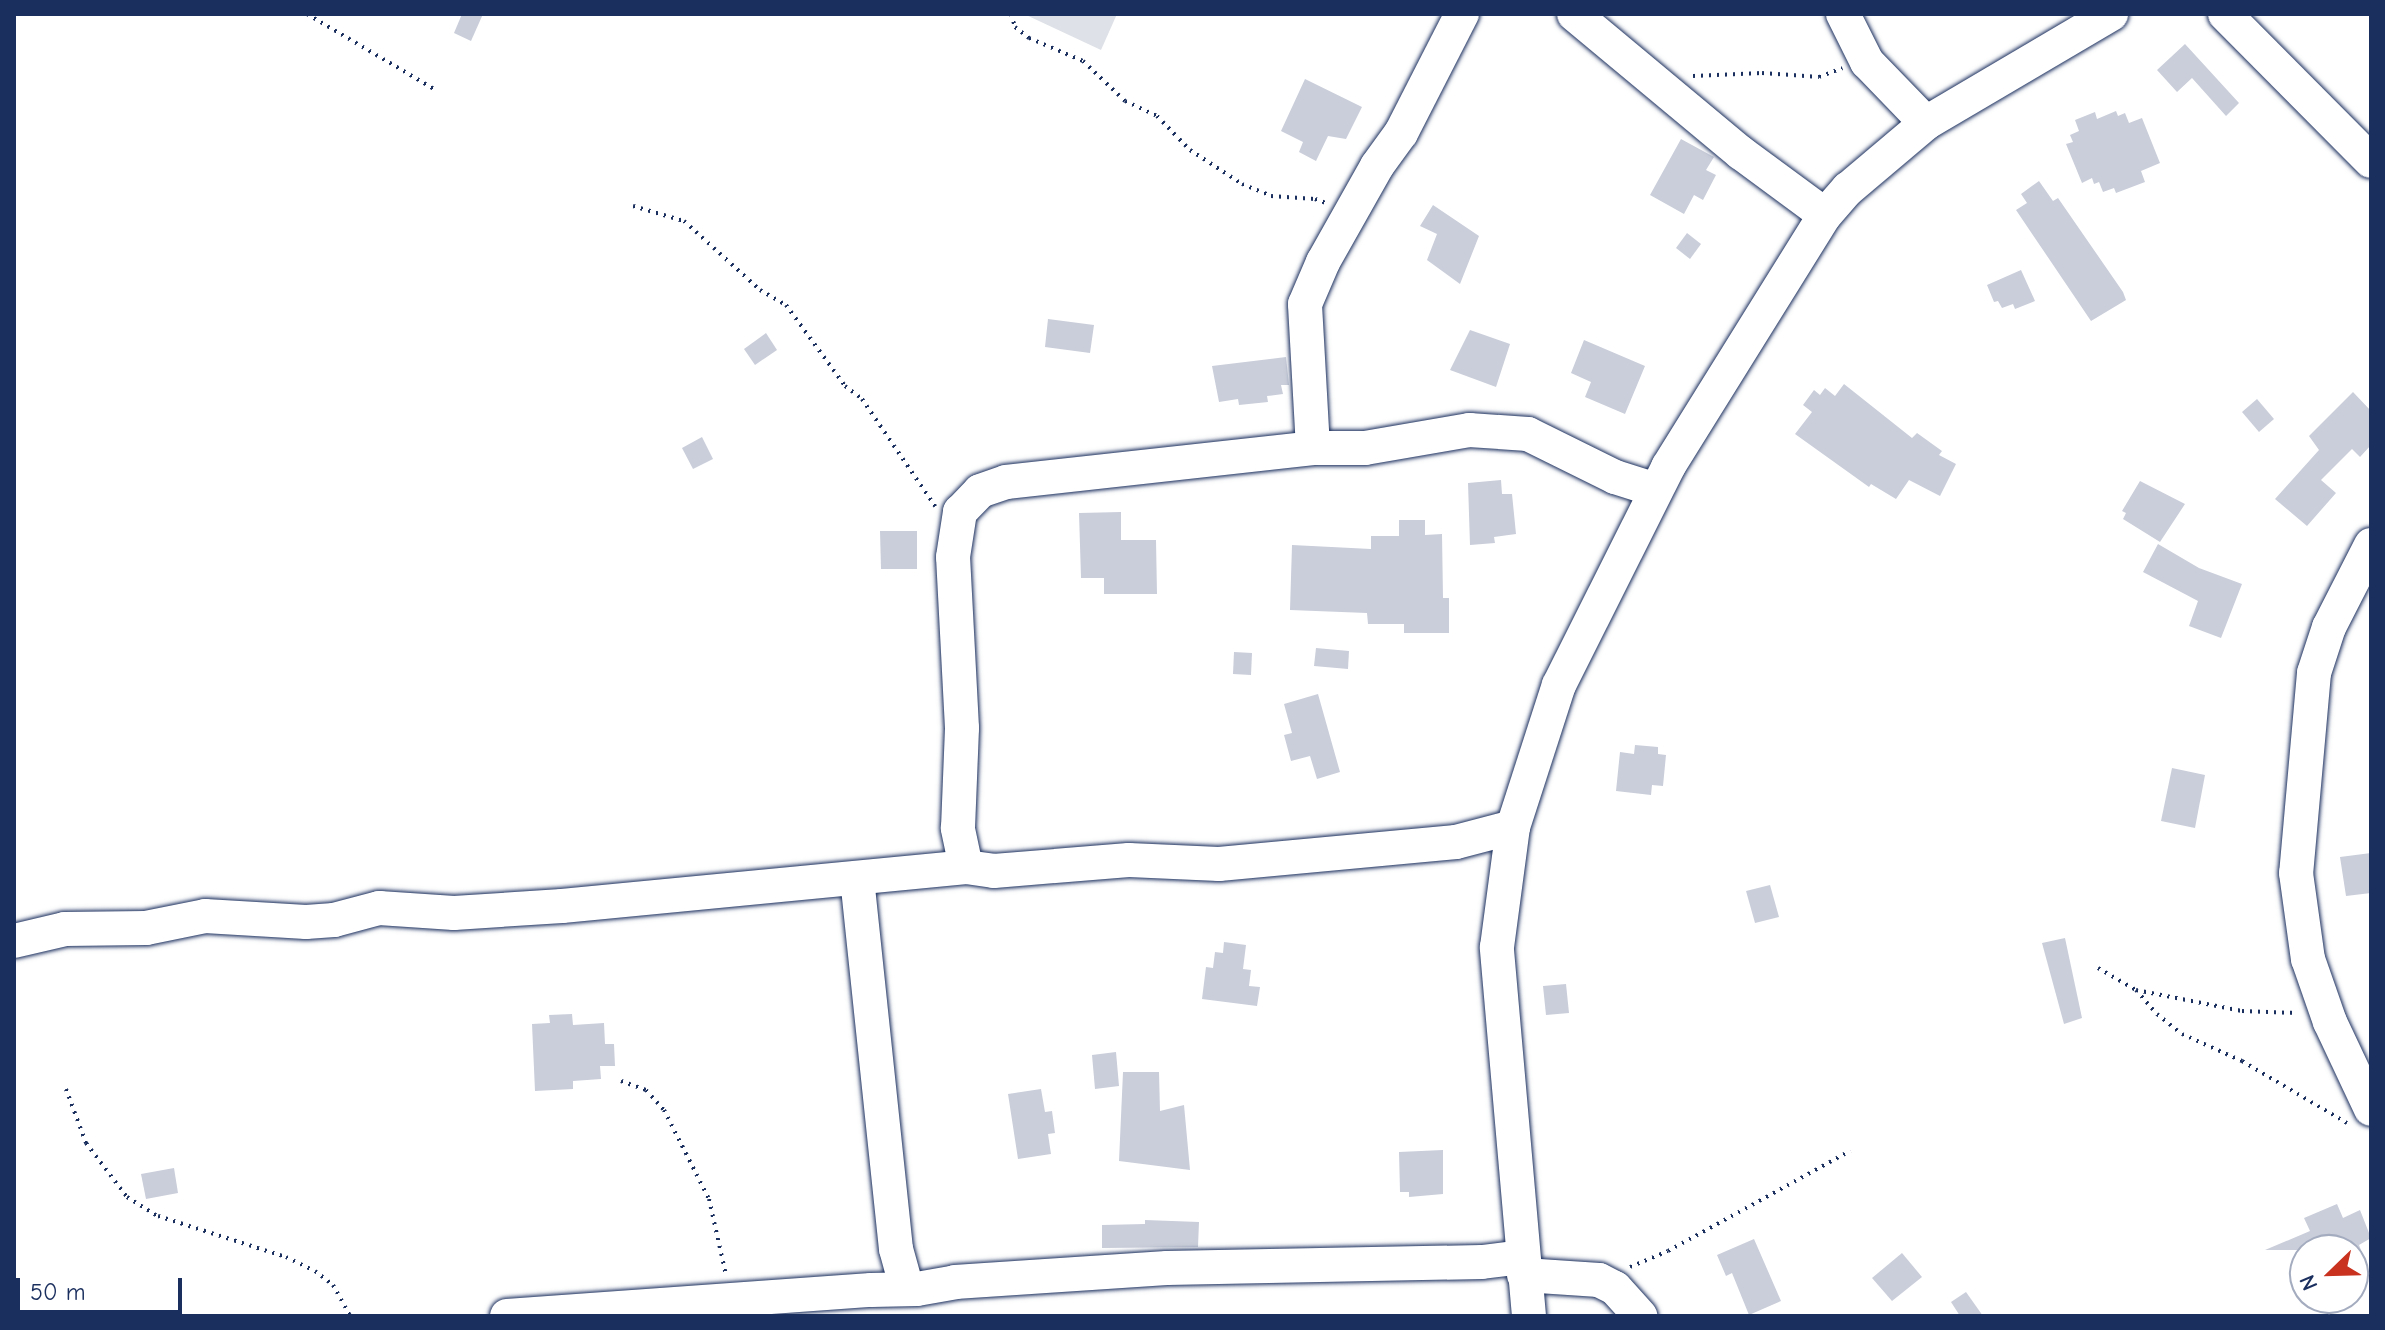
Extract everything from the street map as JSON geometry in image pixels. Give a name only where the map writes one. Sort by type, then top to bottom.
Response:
[{"type":"street","points":[[1313,448],[1305,304],[1323,262],[1401,133],[1462,14]]},
{"type":"street","points":[[1574,14],[1741,153],[1825,215]]},
{"type":"street","points":[[1843,14],[1867,62],[1926,123]]},
{"type":"street","points":[[1529,1316],[1497,947],[1513,827],[1559,685],[1656,490],[1825,215],[1848,189],[1926,123],[2111,14]]},
{"type":"street","points":[[2225,14],[2371,161]]},
{"type":"street","points":[[966,867],[958,828],[962,728],[953,578],[955,534],[960,512],[980,491],[1006,482],[1313,448],[1365,448],[1469,430],[1528,434],[1615,477],[1656,490]]},
{"type":"street","points":[[2360,1117],[2308,959],[2297,900],[2296,873],[2314,673],[2329,627],[2371,545]]},
{"type":"street","points":[[14,941],[65,929],[146,928],[205,916],[306,922],[334,920],[379,908],[454,913],[966,867],[994,871],[1129,860],[1219,864],[1456,842],[1513,827]]},
{"type":"street","points":[[857,878],[896,1249],[910,1298]]},
{"type":"street","points":[[507,1316],[750,1298],[910,1298],[955,1282],[1167,1268],[1482,1262],[1599,1280],[1615,1288],[1640,1316]]},
{"type":"path","points":[[307,14],[434,89]]},
{"type":"path","points":[[1011,14],[1015,27],[1029,38],[1083,61],[1125,101],[1157,116],[1190,150],[1242,184],[1271,196],[1315,199],[1351,212]]},
{"type":"path","points":[[1651,75],[1762,73],[1819,77],[1867,62]]},
{"type":"path","points":[[633,206],[684,221],[760,290],[786,305],[845,386],[862,399],[955,534]]},
{"type":"path","points":[[2098,968],[2136,990],[2157,1014],[2182,1034],[2360,1117]]},
{"type":"path","points":[[2136,990],[2242,1011],[2290,1011],[2330,1022]]},
{"type":"path","points":[[621,1081],[646,1090],[664,1110],[709,1199],[721,1264],[730,1284],[750,1298]]},
{"type":"path","points":[[66,1089],[86,1143],[127,1197],[158,1216],[286,1257],[315,1271],[333,1285],[350,1316]]},
{"type":"path","points":[[1599,1280],[1668,1251],[1850,1151]]},
{"type":"shaded area","points":[[1024,14],[1117,14],[1101,50]]},
{"type":"building","points":[[462,14],[483,14],[471,41],[454,33]]},
{"type":"building","points":[[2185,44],[2239,103],[2226,116],[2192,78],[2177,92],[2157,70]]},
{"type":"building","points":[[1305,79],[1362,107],[1346,139],[1328,136],[1316,161],[1299,152],[1303,142],[1281,131]]},
{"type":"building","points":[[2116,111],[2118,116],[2125,113],[2129,123],[2142,118],[2160,163],[2141,171],[2145,182],[2116,193],[2114,188],[2103,192],[2099,182],[2094,184],[2092,178],[2082,183],[2066,144],[2073,142],[2070,135],[2079,131],[2075,120],[2095,112],[2097,119]]},
{"type":"building","points":[[1681,139],[1714,157],[1706,170],[1716,175],[1703,200],[1694,195],[1684,214],[1650,195]]},
{"type":"building","points":[[2039,181],[2053,201],[2058,198],[2126,300],[2091,321],[2016,210],[2027,203],[2021,194]]},
{"type":"building","points":[[1433,205],[1479,236],[1460,284],[1427,260],[1437,234],[1420,226]]},
{"type":"building","points":[[1687,233],[1701,244],[1690,259],[1676,248]]},
{"type":"building","points":[[2021,270],[2035,301],[2015,309],[2013,304],[2002,308],[1998,301],[1994,302],[1987,285]]},
{"type":"building","points":[[1048,319],[1094,325],[1090,353],[1045,347]]},
{"type":"building","points":[[1470,330],[1510,344],[1496,387],[1450,370]]},
{"type":"building","points":[[766,333],[777,350],[755,365],[744,349]]},
{"type":"building","points":[[1584,340],[1645,366],[1625,414],[1585,397],[1591,382],[1571,373]]},
{"type":"building","points":[[1286,357],[1289,385],[1281,385],[1283,394],[1267,396],[1268,402],[1239,405],[1238,399],[1219,402],[1212,366]]},
{"type":"building","points":[[1844,384],[1912,438],[1917,433],[1942,451],[1939,455],[1956,464],[1940,496],[1909,480],[1896,499],[1871,484],[1869,487],[1795,434],[1812,412],[1803,405],[1814,390],[1820,395],[1825,388],[1835,396]]},
{"type":"building","points":[[2353,392],[2371,411],[2371,445],[2360,457],[2352,449],[2321,480],[2336,493],[2307,526],[2275,499],[2319,450],[2309,436]]},
{"type":"building","points":[[2257,399],[2274,419],[2259,432],[2242,412]]},
{"type":"building","points":[[702,437],[713,459],[693,469],[682,448]]},
{"type":"building","points":[[1501,480],[1502,494],[1512,494],[1516,534],[1494,537],[1495,543],[1470,545],[1468,483]]},
{"type":"building","points":[[2140,481],[2185,504],[2160,542],[2123,519],[2126,513],[2122,511]]},
{"type":"building","points":[[1121,512],[1121,540],[1156,540],[1157,594],[1104,594],[1104,578],[1081,578],[1079,513]]},
{"type":"building","points":[[1399,520],[1425,520],[1425,535],[1442,534],[1443,598],[1449,598],[1449,633],[1404,633],[1404,624],[1368,624],[1367,613],[1290,610],[1292,545],[1371,549],[1371,536],[1399,536]]},
{"type":"building","points":[[880,531],[917,531],[917,569],[881,569]]},
{"type":"building","points":[[2158,544],[2199,568],[2242,584],[2221,638],[2189,626],[2198,601],[2143,572]]},
{"type":"building","points":[[1316,648],[1349,651],[1348,669],[1314,666]]},
{"type":"building","points":[[1234,652],[1252,653],[1251,675],[1233,674]]},
{"type":"building","points":[[1318,694],[1340,772],[1317,779],[1310,756],[1291,761],[1284,735],[1292,733],[1284,704]]},
{"type":"building","points":[[1635,745],[1658,747],[1658,754],[1666,755],[1663,786],[1652,785],[1651,795],[1616,791],[1620,752],[1634,754]]},
{"type":"building","points":[[2172,768],[2205,775],[2195,828],[2161,821]]},
{"type":"building","points":[[2371,853],[2371,893],[2346,896],[2340,857]]},
{"type":"building","points":[[1770,885],[1779,917],[1755,923],[1746,891]]},
{"type":"building","points":[[2065,938],[2082,1018],[2064,1024],[2042,943]]},
{"type":"building","points":[[1224,942],[1246,945],[1243,969],[1251,970],[1249,986],[1260,987],[1257,1006],[1202,999],[1206,967],[1213,968],[1215,952],[1223,953]]},
{"type":"building","points":[[1566,984],[1569,1013],[1546,1015],[1543,986]]},
{"type":"building","points":[[572,1014],[573,1025],[604,1023],[605,1044],[614,1044],[615,1066],[600,1066],[601,1079],[573,1081],[573,1089],[535,1091],[532,1024],[550,1023],[549,1015]]},
{"type":"building","points":[[1116,1052],[1119,1086],[1095,1089],[1092,1055]]},
{"type":"building","points":[[1123,1072],[1159,1072],[1160,1111],[1184,1105],[1190,1170],[1119,1161]]},
{"type":"building","points":[[1041,1089],[1045,1112],[1052,1111],[1055,1133],[1048,1134],[1051,1154],[1018,1159],[1008,1094]]},
{"type":"building","points":[[1443,1150],[1443,1194],[1409,1197],[1409,1192],[1400,1192],[1399,1152]]},
{"type":"building","points":[[174,1168],[178,1193],[146,1199],[141,1174]]},
{"type":"building","points":[[2337,1204],[2343,1218],[2360,1210],[2371,1238],[2369,1234],[2303,1234],[2310,1231],[2304,1218]]},
{"type":"building","points":[[1145,1220],[1199,1222],[1198,1247],[1102,1248],[1102,1225],[1145,1224]]},
{"type":"building","points":[[1754,1239],[1781,1301],[1749,1315],[1732,1273],[1726,1276],[1717,1255]]},
{"type":"building","points":[[2289,1240],[2289,1250],[2265,1250]]},
{"type":"building","points":[[1902,1253],[1922,1277],[1892,1301],[1872,1278]]},
{"type":"building","points":[[1966,1292],[1983,1316],[1960,1316],[1951,1302]]}]
